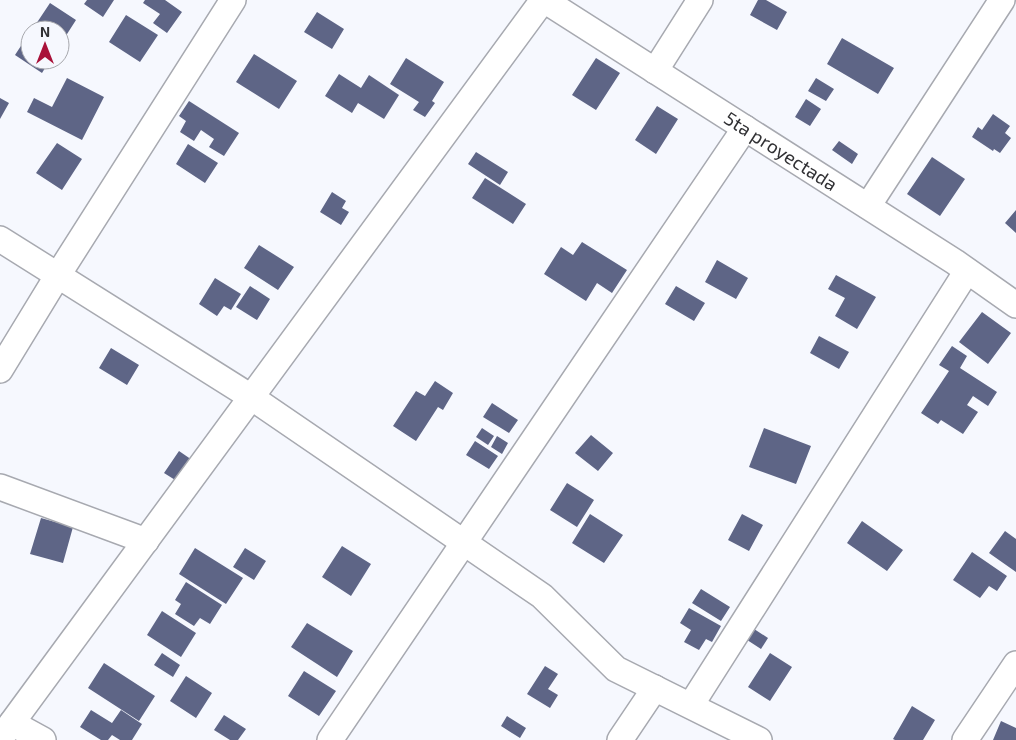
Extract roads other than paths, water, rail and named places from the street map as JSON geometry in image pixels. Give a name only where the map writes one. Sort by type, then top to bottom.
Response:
[{"type":"street","points":[[0,370],[58,275],[233,0]]},
{"type":"street","points":[[43,740],[6,731],[544,0]]},
{"type":"street","name":"5ta proyectada","points":[[544,0],[868,206],[967,271],[1016,306]]},
{"type":"street","points":[[656,71],[700,0]]},
{"type":"street","points":[[868,206],[1002,0]]},
{"type":"street","points":[[330,740],[745,128]]},
{"type":"street","points":[[0,239],[251,397],[465,542],[542,596],[616,669],[759,740]]},
{"type":"street","points":[[691,705],[967,271]]},
{"type":"street","points":[[0,487],[146,541]]},
{"type":"street","points":[[965,740],[1016,664]]},
{"type":"street","points":[[620,740],[655,688]]}]
